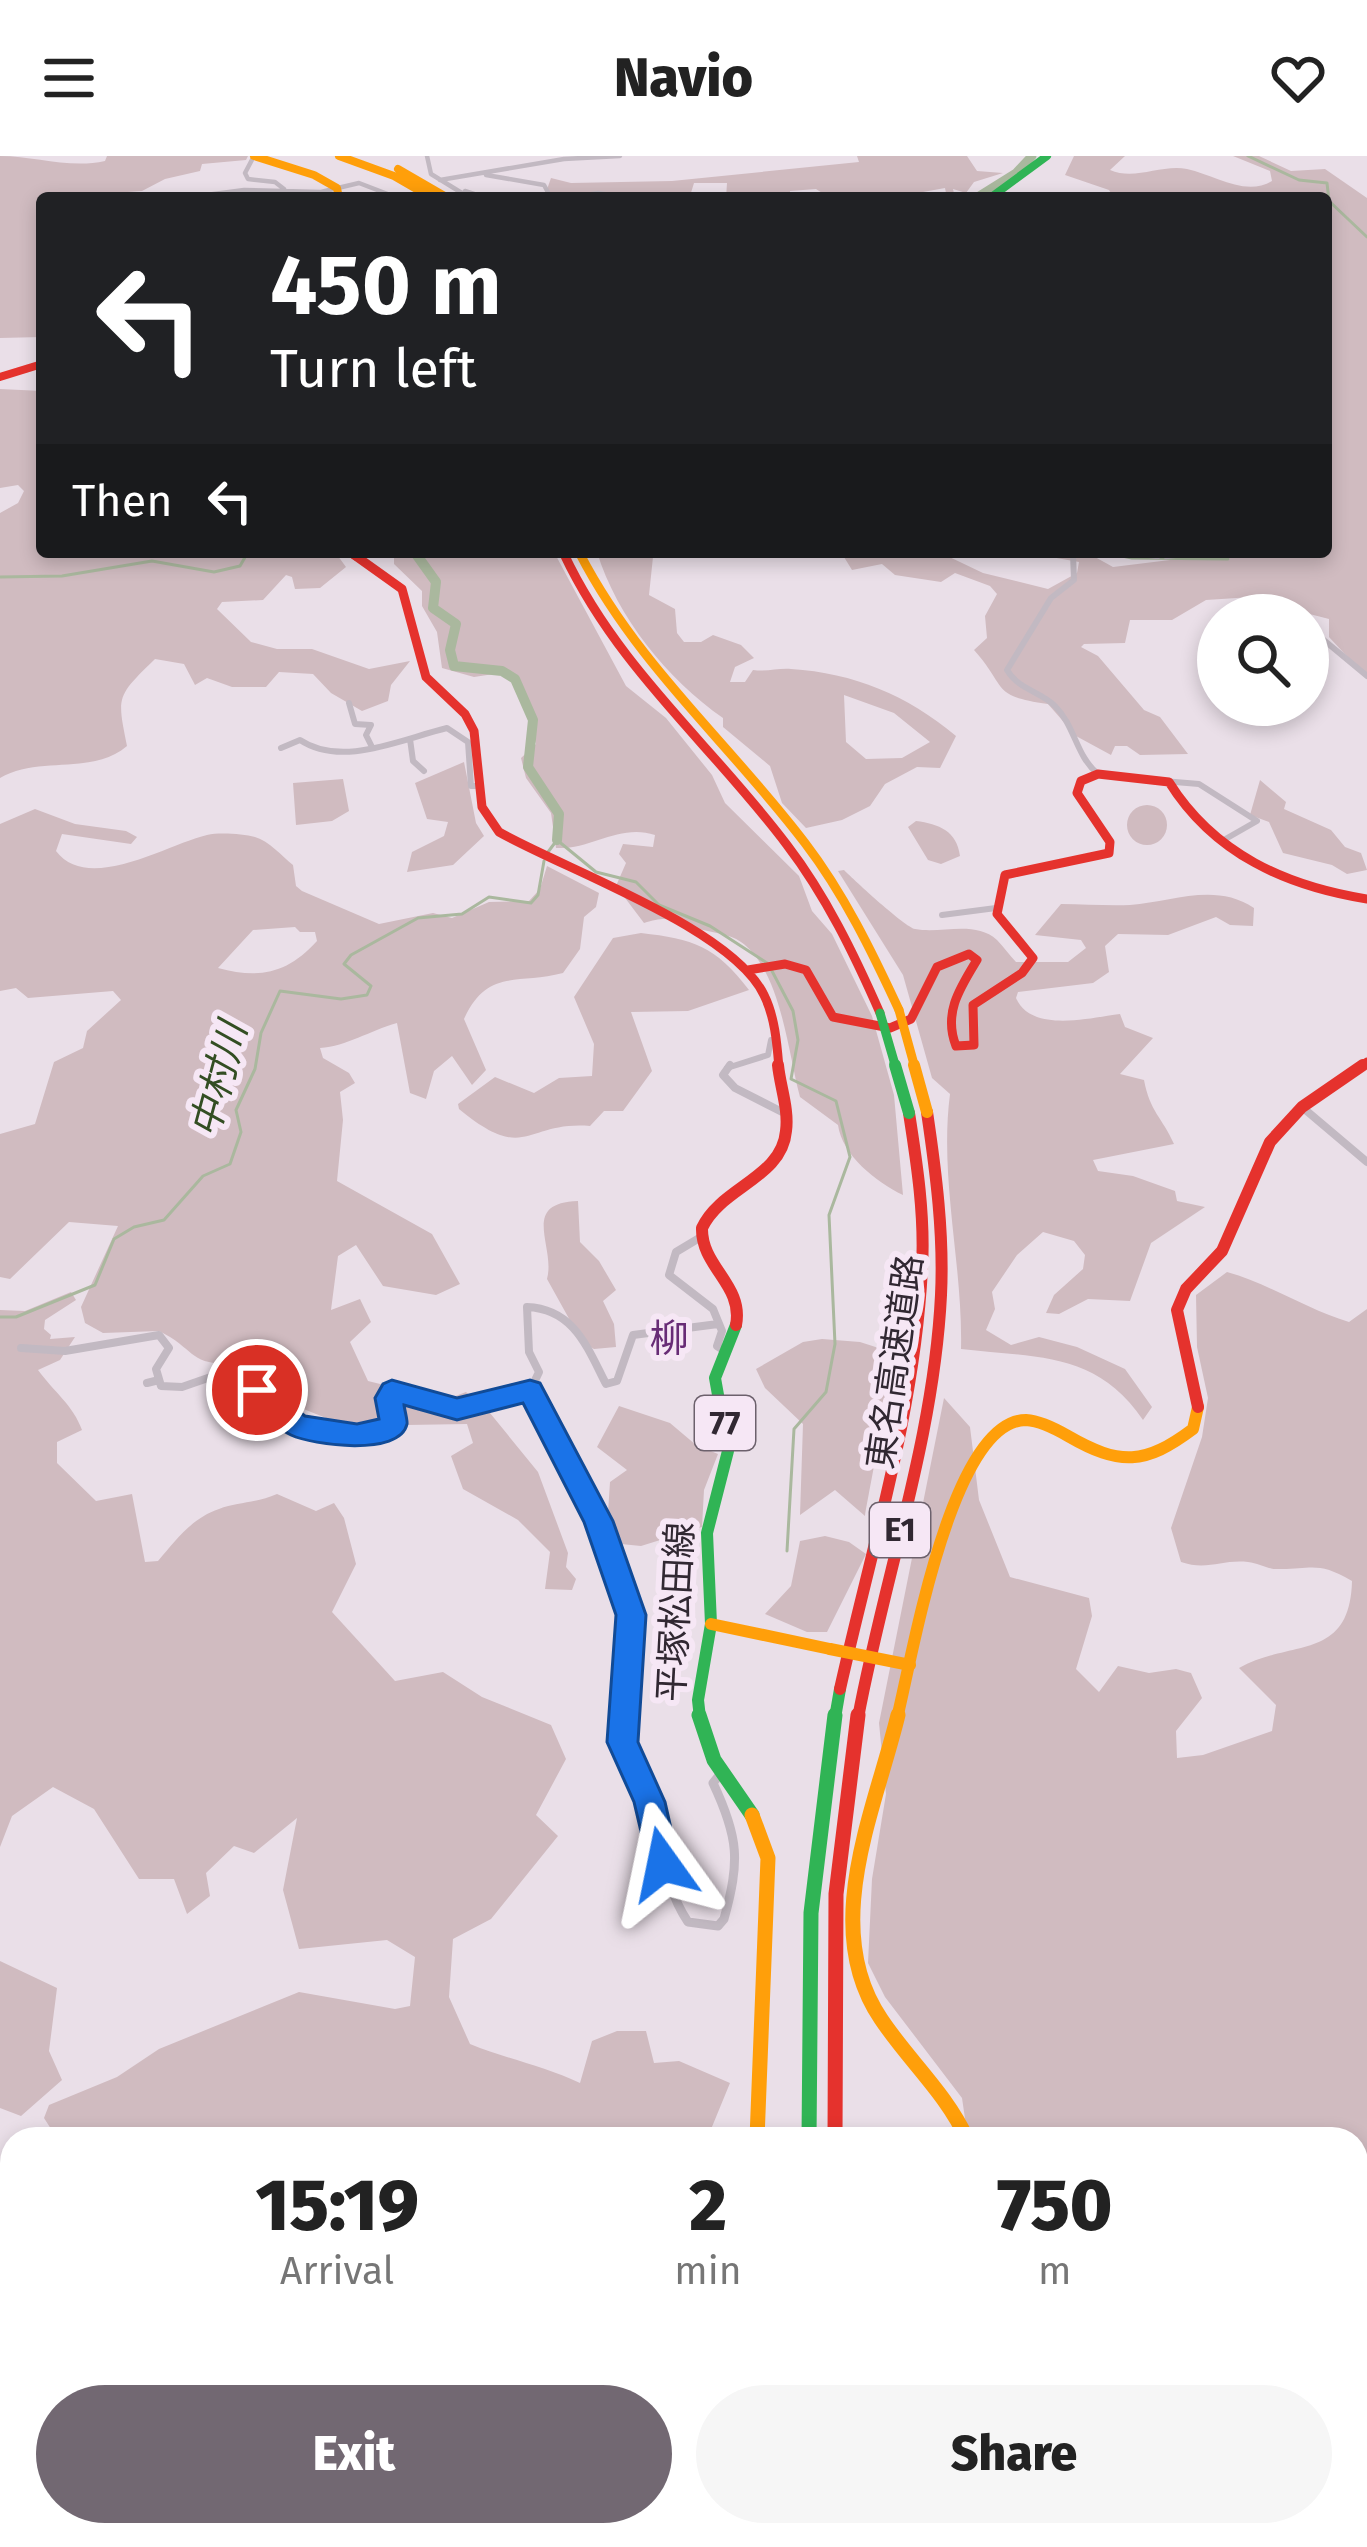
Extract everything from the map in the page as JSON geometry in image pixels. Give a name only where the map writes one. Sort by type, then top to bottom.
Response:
[{"type":"main road","points":[[254,156],[314,175],[337,192]]},
{"type":"main road","points":[[336,156],[394,176],[419,192]]},
{"type":"main road","points":[[363,156],[447,192]]},
{"type":"main road","points":[[1003,192],[1047,156]]},
{"type":"main road","points":[[402,162],[448,192]]},
{"type":"main road","points":[[0,377],[36,366]]},
{"type":"main road","points":[[358,558],[403,591],[428,680],[470,718],[478,746],[481,811],[488,824],[536,854],[702,937],[750,970],[771,1013],[786,1137],[780,1155],[765,1171],[716,1201],[705,1216],[701,1237]]},
{"type":"main road","name":"東名高速道路","points":[[566,558],[584,599],[620,656],[756,806],[810,875],[853,950],[880,1013],[909,1113],[922,1222],[919,1312],[899,1439],[846,1664],[824,1783],[808,1942],[808,2127]]},
{"type":"main road","name":"東名高速道路","points":[[582,558],[605,608],[641,661],[788,820],[856,920],[899,1010],[927,1112],[940,1204],[939,1320],[918,1450],[851,1754],[833,1948],[835,2127]]},
{"type":"main road","points":[[750,970],[794,965],[811,974],[824,1009],[833,1017],[890,1028],[911,1019],[917,990],[937,966],[949,955],[968,954],[977,960],[953,1000],[950,1035],[956,1046],[968,1047],[977,1041],[971,1022],[973,1005],[1028,968],[1033,958],[1001,924],[996,908],[1005,875],[1045,860],[1094,862],[1109,853],[1110,842],[1076,789],[1098,774],[1172,784],[1184,811],[1222,842],[1309,885],[1367,899]]},
{"type":"main road","points":[[964,2127],[943,2086],[880,2019],[864,1988],[856,1950],[868,1819],[928,1596],[977,1454],[995,1432],[1015,1423],[1048,1423],[1112,1457],[1126,1459],[1193,1429],[1198,1408],[1177,1310],[1180,1298],[1216,1259],[1256,1182],[1267,1147],[1302,1107],[1367,1062]]},
{"type":"main road","name":"平塚松田線","points":[[701,1237],[740,1301],[740,1319],[715,1384],[727,1434],[727,1458],[706,1544],[711,1624],[698,1710],[706,1744],[752,1814],[768,1858],[757,2127]]},
{"type":"main road","points":[[711,1624],[910,1665]]},
{"type":"street","points":[[254,156],[245,172],[248,179],[275,182],[291,191]]},
{"type":"street","points":[[427,156],[430,173],[450,192]]},
{"type":"street","points":[[440,180],[564,159],[620,156]]},
{"type":"street","points":[[471,175],[511,177],[544,185],[548,192]]},
{"type":"street","points":[[341,192],[364,183],[384,192]]},
{"type":"street","points":[[229,192],[314,192]]},
{"type":"street","points":[[1072,558],[1074,580],[1052,598],[1007,670],[1019,687],[1058,708],[1084,761],[1098,774]]},
{"type":"street","points":[[1329,644],[1367,676]]},
{"type":"street","points":[[349,704],[356,724],[371,725],[366,735],[370,745]]},
{"type":"street","points":[[281,748],[300,740],[318,752],[337,755],[426,731],[452,730],[468,742],[471,786],[479,786]]},
{"type":"street","points":[[410,739],[413,761],[424,771]]},
{"type":"street","points":[[1163,781],[1186,778],[1236,802],[1257,821],[1222,842]]},
{"type":"street","points":[[942,915],[996,908]]},
{"type":"street","points":[[771,1013],[768,1055],[729,1065],[723,1075],[735,1088],[785,1114]]},
{"type":"street","points":[[1302,1107],[1367,1162]]},
{"type":"street","points":[[701,1237],[676,1252],[669,1275],[713,1310],[722,1331],[717,1346],[725,1351]]},
{"type":"street","points":[[147,1383],[159,1380],[173,1388],[228,1371],[246,1380],[298,1426],[338,1435],[386,1431],[394,1424],[388,1398],[392,1391],[457,1409],[530,1390],[539,1372],[530,1352],[527,1307],[548,1307],[584,1335],[606,1384],[617,1381],[633,1335],[718,1324]]},
{"type":"street","points":[[21,1348],[65,1351],[159,1335],[169,1348],[157,1370],[159,1380]]},
{"type":"street","points":[[530,1390],[607,1541],[633,1624],[622,1742],[650,1802],[671,1897],[688,1922],[706,1926],[718,1925],[724,1918],[738,1863],[733,1818],[713,1783],[722,1772]]},
{"type":"shaded area","points":[[0,156],[79,164],[105,161],[107,156],[248,156],[202,164],[200,171],[165,179],[142,191],[36,192],[36,337],[0,338]]},
{"type":"shaded area","points":[[857,156],[967,156],[977,171],[1003,173],[974,182],[967,192],[946,192],[945,188],[726,192],[727,183],[694,183],[691,192],[546,192],[551,178],[571,183],[672,181],[859,162]]},
{"type":"shaded area","points":[[1074,156],[1125,156],[1110,170],[1119,173],[1187,169],[1251,187],[1272,181],[1270,171],[1233,156],[1259,156],[1291,171],[1325,169],[1367,198],[1367,678],[1329,637],[1329,594],[1197,594],[1197,605],[1172,620],[1130,620],[1125,643],[1084,644],[1081,647],[1098,656],[1144,710],[1160,717],[1188,754],[1140,755],[1127,746],[1115,746],[1111,755],[1076,736],[1048,704],[1017,698],[1002,688],[974,650],[987,638],[985,616],[997,594],[990,586],[955,573],[941,582],[895,575],[882,564],[852,570],[845,558],[952,558],[983,573],[1048,589],[1077,573],[1079,562],[1057,558],[1097,558],[1113,567],[1186,558],[1332,558],[1332,192],[1109,190],[1065,175]]},
{"type":"shaded area","points":[[0,389],[36,391],[36,558],[339,558],[346,567],[320,588],[295,589],[292,577],[286,575],[263,600],[222,602],[217,609],[251,642],[277,649],[312,649],[369,669],[410,661],[391,685],[388,701],[362,711],[331,693],[313,674],[279,672],[266,687],[232,687],[207,678],[195,685],[184,664],[155,659],[123,698],[127,746],[98,760],[32,768],[0,778],[0,513],[18,503],[24,491],[18,485],[0,488]]},
{"type":"shaded area","points":[[394,558],[557,558],[626,686],[666,718],[712,775],[725,803],[799,876],[812,911],[832,934],[872,1016],[894,1095],[903,1195],[862,1166],[846,1147],[838,1125],[800,1097],[774,992],[755,955],[725,935],[676,921],[644,923],[616,886],[626,863],[619,854],[623,844],[653,847],[655,835],[630,832],[556,848],[551,813],[526,778],[521,758],[536,744],[521,692],[507,672],[474,677],[442,668],[437,632],[422,606],[422,591],[394,564]]},
{"type":"shaded area","points":[[599,558],[653,558],[649,595],[675,609],[677,633],[684,642],[701,642],[713,635],[741,645],[754,658],[735,667],[730,682],[745,682],[753,670],[836,675],[899,698],[956,736],[940,768],[917,767],[885,784],[870,806],[842,820],[806,828],[782,803],[770,766],[682,685],[646,645],[617,600]],"holes":[[[844,695],[894,713],[930,742],[902,758],[866,759],[846,742]]]},
{"type":"shaded area","points":[[464,762],[476,823],[484,836],[453,865],[407,872],[412,852],[444,836],[448,822],[427,819],[415,783]]},
{"type":"shaded area","points":[[343,779],[349,811],[332,821],[296,825],[293,783]]},
{"type":"shaded area","points":[[1260,780],[1286,802],[1284,809],[1331,830],[1345,847],[1361,853],[1367,870],[1347,874],[1332,865],[1283,853],[1269,822],[1250,815]]},
{"type":"shaded area","points":[[1147,805],[1161,811],[1167,825],[1161,839],[1147,845],[1133,839],[1127,825],[1133,811]]},
{"type":"shaded area","points":[[35,809],[75,824],[126,831],[137,837],[131,844],[62,834],[56,851],[70,863],[88,868],[129,862],[207,835],[255,837],[293,865],[296,886],[302,891],[379,924],[433,913],[452,918],[489,902],[529,901],[540,889],[547,866],[599,893],[596,907],[584,917],[580,949],[563,973],[493,985],[473,1003],[464,1019],[486,1070],[472,1085],[452,1056],[434,1071],[426,1099],[410,1093],[397,1023],[320,1048],[323,1058],[349,1073],[355,1083],[340,1092],[343,1120],[337,1181],[432,1234],[460,1284],[436,1295],[383,1286],[356,1245],[338,1256],[331,1310],[360,1299],[371,1322],[350,1342],[368,1381],[445,1400],[466,1392],[490,1413],[538,1472],[568,1553],[566,1567],[576,1579],[572,1590],[545,1589],[550,1552],[518,1520],[463,1489],[451,1456],[473,1443],[467,1424],[346,1426],[296,1406],[281,1377],[260,1381],[240,1363],[201,1360],[159,1331],[103,1333],[85,1323],[81,1307],[118,1226],[69,1222],[10,1279],[0,1277],[0,1134],[35,1124],[54,1062],[83,1048],[87,1031],[121,1000],[113,991],[28,998],[16,988],[0,991],[0,824]],"holes":[[[295,927],[300,932],[315,932],[317,941],[283,967],[259,973],[218,968],[253,930]]]},
{"type":"shaded area","points":[[916,821],[945,830],[955,840],[960,856],[941,864],[928,860],[908,827]]},
{"type":"shaded area","points":[[844,870],[915,929],[979,931],[997,940],[1016,962],[1068,962],[1086,948],[1081,940],[1035,935],[1061,904],[1130,905],[1209,895],[1254,908],[1253,926],[1230,925],[1216,917],[1168,935],[1118,934],[1105,946],[1109,972],[1093,983],[1018,992],[1016,998],[1034,1016],[1047,1019],[1120,1014],[1125,1027],[1153,1038],[1120,1074],[1144,1080],[1174,1144],[1093,1160],[1098,1171],[1133,1176],[1175,1191],[1177,1201],[1205,1207],[1151,1243],[1130,1301],[1088,1299],[1059,1314],[1046,1313],[1054,1295],[1083,1269],[1085,1255],[1074,1241],[1043,1232],[1017,1255],[992,1292],[995,1309],[986,1330],[1011,1345],[1039,1337],[1077,1347],[1125,1369],[1152,1407],[1143,1420],[1125,1398],[1085,1370],[1039,1357],[961,1349],[947,1157],[950,1094],[932,1078],[903,975],[838,871]]},
{"type":"shaded area","points":[[641,933],[702,947],[726,963],[749,990],[688,1011],[631,1012],[652,1071],[623,1111],[604,1111],[590,1126],[513,1138],[481,1126],[459,1109],[458,1104],[495,1077],[534,1093],[559,1078],[592,1076],[594,1044],[574,997],[613,938]]},
{"type":"shaded area","points":[[578,1201],[580,1242],[599,1261],[616,1290],[603,1301],[614,1324],[616,1347],[594,1349],[582,1342],[547,1279],[545,1218],[550,1209]]},
{"type":"shaded area","points":[[1227,1272],[1349,1322],[1367,1309],[1367,2127],[966,2127],[962,2098],[885,1997],[868,1963],[872,1879],[886,1794],[879,1723],[944,1398],[970,1427],[979,1500],[1010,1577],[1089,1598],[1092,1616],[1076,1669],[1099,1692],[1118,1666],[1149,1673],[1176,1669],[1191,1673],[1202,1698],[1176,1731],[1177,1758],[1203,1755],[1272,1731],[1276,1705],[1239,1668],[1329,1636],[1341,1625],[1349,1607],[1352,1581],[1330,1570],[1181,1562],[1171,1528],[1202,1437],[1208,1398],[1197,1347],[1196,1295]]},
{"type":"shaded area","points":[[71,1292],[76,1300],[45,1320],[50,1339],[75,1337],[60,1360],[38,1370],[82,1430],[57,1442],[57,1463],[96,1501],[132,1494],[145,1562],[158,1561],[193,1524],[226,1507],[277,1494],[316,1511],[334,1503],[344,1518],[356,1564],[332,1612],[395,1681],[443,1672],[482,1697],[551,1725],[566,1759],[536,1815],[558,1836],[491,1919],[453,1939],[449,1997],[470,2044],[580,2083],[592,2041],[617,2031],[646,2031],[654,2063],[679,2061],[730,2083],[712,2127],[50,2127],[44,2118],[49,2105],[117,2077],[159,2049],[299,1992],[395,2009],[410,2006],[415,1957],[387,1940],[299,1949],[283,1890],[297,1818],[254,1853],[234,1846],[206,1873],[210,1896],[187,1914],[174,1879],[139,1879],[94,1809],[53,1787],[12,1816],[0,1847],[0,1310],[25,1311]]},
{"type":"shaded area","points":[[803,1342],[860,1342],[888,1351],[885,1404],[865,1516],[835,1490],[800,1515],[803,1424],[765,1388],[756,1369]]},
{"type":"shaded area","points":[[619,1406],[670,1423],[696,1445],[718,1454],[704,1490],[702,1527],[641,1546],[621,1544],[608,1513],[610,1482],[627,1470],[597,1447]]},
{"type":"shaded area","points":[[825,1536],[849,1542],[866,1554],[827,1632],[807,1632],[765,1614],[791,1586],[800,1541]]},
{"type":"shaded area","points":[[0,1961],[57,1988],[49,2051],[62,2080],[21,2116],[0,2108]]},
{"type":"waterway","name":"中村川","points":[[986,192],[1016,173],[1032,156]]},
{"type":"waterway","points":[[1248,156],[1299,180],[1327,183],[1328,192]]},
{"type":"waterway","points":[[1332,204],[1367,237]]},
{"type":"waterway","points":[[0,577],[62,576],[152,561],[214,572],[240,566],[245,558]]},
{"type":"waterway","name":"中村川","points":[[419,558],[436,582],[433,608],[456,624],[450,650],[454,666],[502,671],[515,679],[533,720],[528,767],[559,814],[557,840]]},
{"type":"waterway","points":[[1132,558],[1228,559]]},
{"type":"waterway","points":[[548,852],[557,840],[596,872],[636,882],[659,905],[710,926],[767,963]]},
{"type":"waterway","name":"中村川","points":[[0,1317],[16,1317],[95,1285],[114,1239],[134,1227],[164,1220],[203,1176],[230,1164],[241,1132],[236,1110],[255,1069],[261,1033],[280,991],[341,999],[367,995],[371,986],[344,964],[351,955],[418,918],[462,914],[489,897],[531,903],[538,895],[544,861]]},
{"type":"waterway","points":[[772,971],[793,1011],[798,1040],[791,1079],[836,1101],[850,1157],[829,1215],[835,1344],[826,1392],[794,1429],[787,1551]]},
{"type":"traffic: fast","points":[[998,192],[1047,156]]},
{"type":"traffic: fast","points":[[880,1013],[909,1113]]},
{"type":"traffic: fast","points":[[736,1325],[715,1378],[728,1451],[707,1533],[711,1624],[698,1700],[700,1723],[714,1760],[752,1815]]},
{"type":"traffic: fast","points":[[809,2127],[811,1913],[840,1689]]},
{"type":"traffic: slow","points":[[254,156],[314,175],[338,192]]},
{"type":"traffic: slow","points":[[339,156],[394,176],[422,192]]},
{"type":"traffic: slow","points":[[398,169],[438,192]]},
{"type":"traffic: slow","points":[[582,558],[647,661],[821,864],[899,1010]]},
{"type":"traffic: slow","points":[[899,1010],[927,1112]]},
{"type":"traffic: slow","points":[[961,2127],[943,2095],[880,2018],[859,1973],[854,1936],[858,1877],[871,1808],[947,1526],[977,1455],[994,1433],[1011,1422],[1045,1424],[1094,1450],[1128,1459],[1154,1453],[1193,1429],[1198,1407]]},
{"type":"traffic: slow","points":[[711,1624],[830,1649]]},
{"type":"traffic: slow","points":[[830,1649],[910,1665]]},
{"type":"traffic: slow","points":[[752,1815],[768,1858],[757,2127]]},
{"type":"traffic: jam","points":[[0,377],[36,366]]},
{"type":"traffic: jam","points":[[358,558],[402,589],[426,677],[465,714],[474,731],[482,807],[499,832],[684,926],[747,970],[763,992],[774,1032],[786,1136],[772,1164],[719,1201],[702,1228],[706,1253],[736,1298],[736,1325]]},
{"type":"traffic: jam","points":[[566,558],[628,662],[803,866],[845,938],[880,1013]]},
{"type":"traffic: jam","points":[[748,970],[785,964],[806,970],[833,1017],[890,1028],[911,1019],[937,967],[969,954],[977,960],[954,1001],[950,1023],[956,1046],[974,1045],[973,1005],[1022,973],[1033,958],[997,914],[1005,875],[1084,862],[1109,853],[1110,842],[1077,793],[1081,781],[1098,774],[1169,782],[1204,828],[1253,863],[1310,887],[1367,899]]},
{"type":"traffic: jam","points":[[1198,1407],[1177,1310],[1186,1289],[1222,1251],[1270,1142],[1302,1107],[1367,1062]]},
{"type":"traffic: jam","points":[[835,2127],[834,1943],[845,1797],[862,1695],[923,1429],[939,1321],[941,1242],[927,1112]]},
{"type":"traffic: jam","points":[[840,1689],[901,1427],[918,1321],[922,1229],[909,1113]]},
{"type":"district","name":"柳","points":[[669,1339]]},
{"type":"route","points":[[257,1390],[308,1431],[357,1435],[379,1434],[394,1424],[388,1398],[392,1391],[457,1409],[530,1390],[607,1541],[631,1615],[622,1742],[650,1802],[663,1864]]}]
